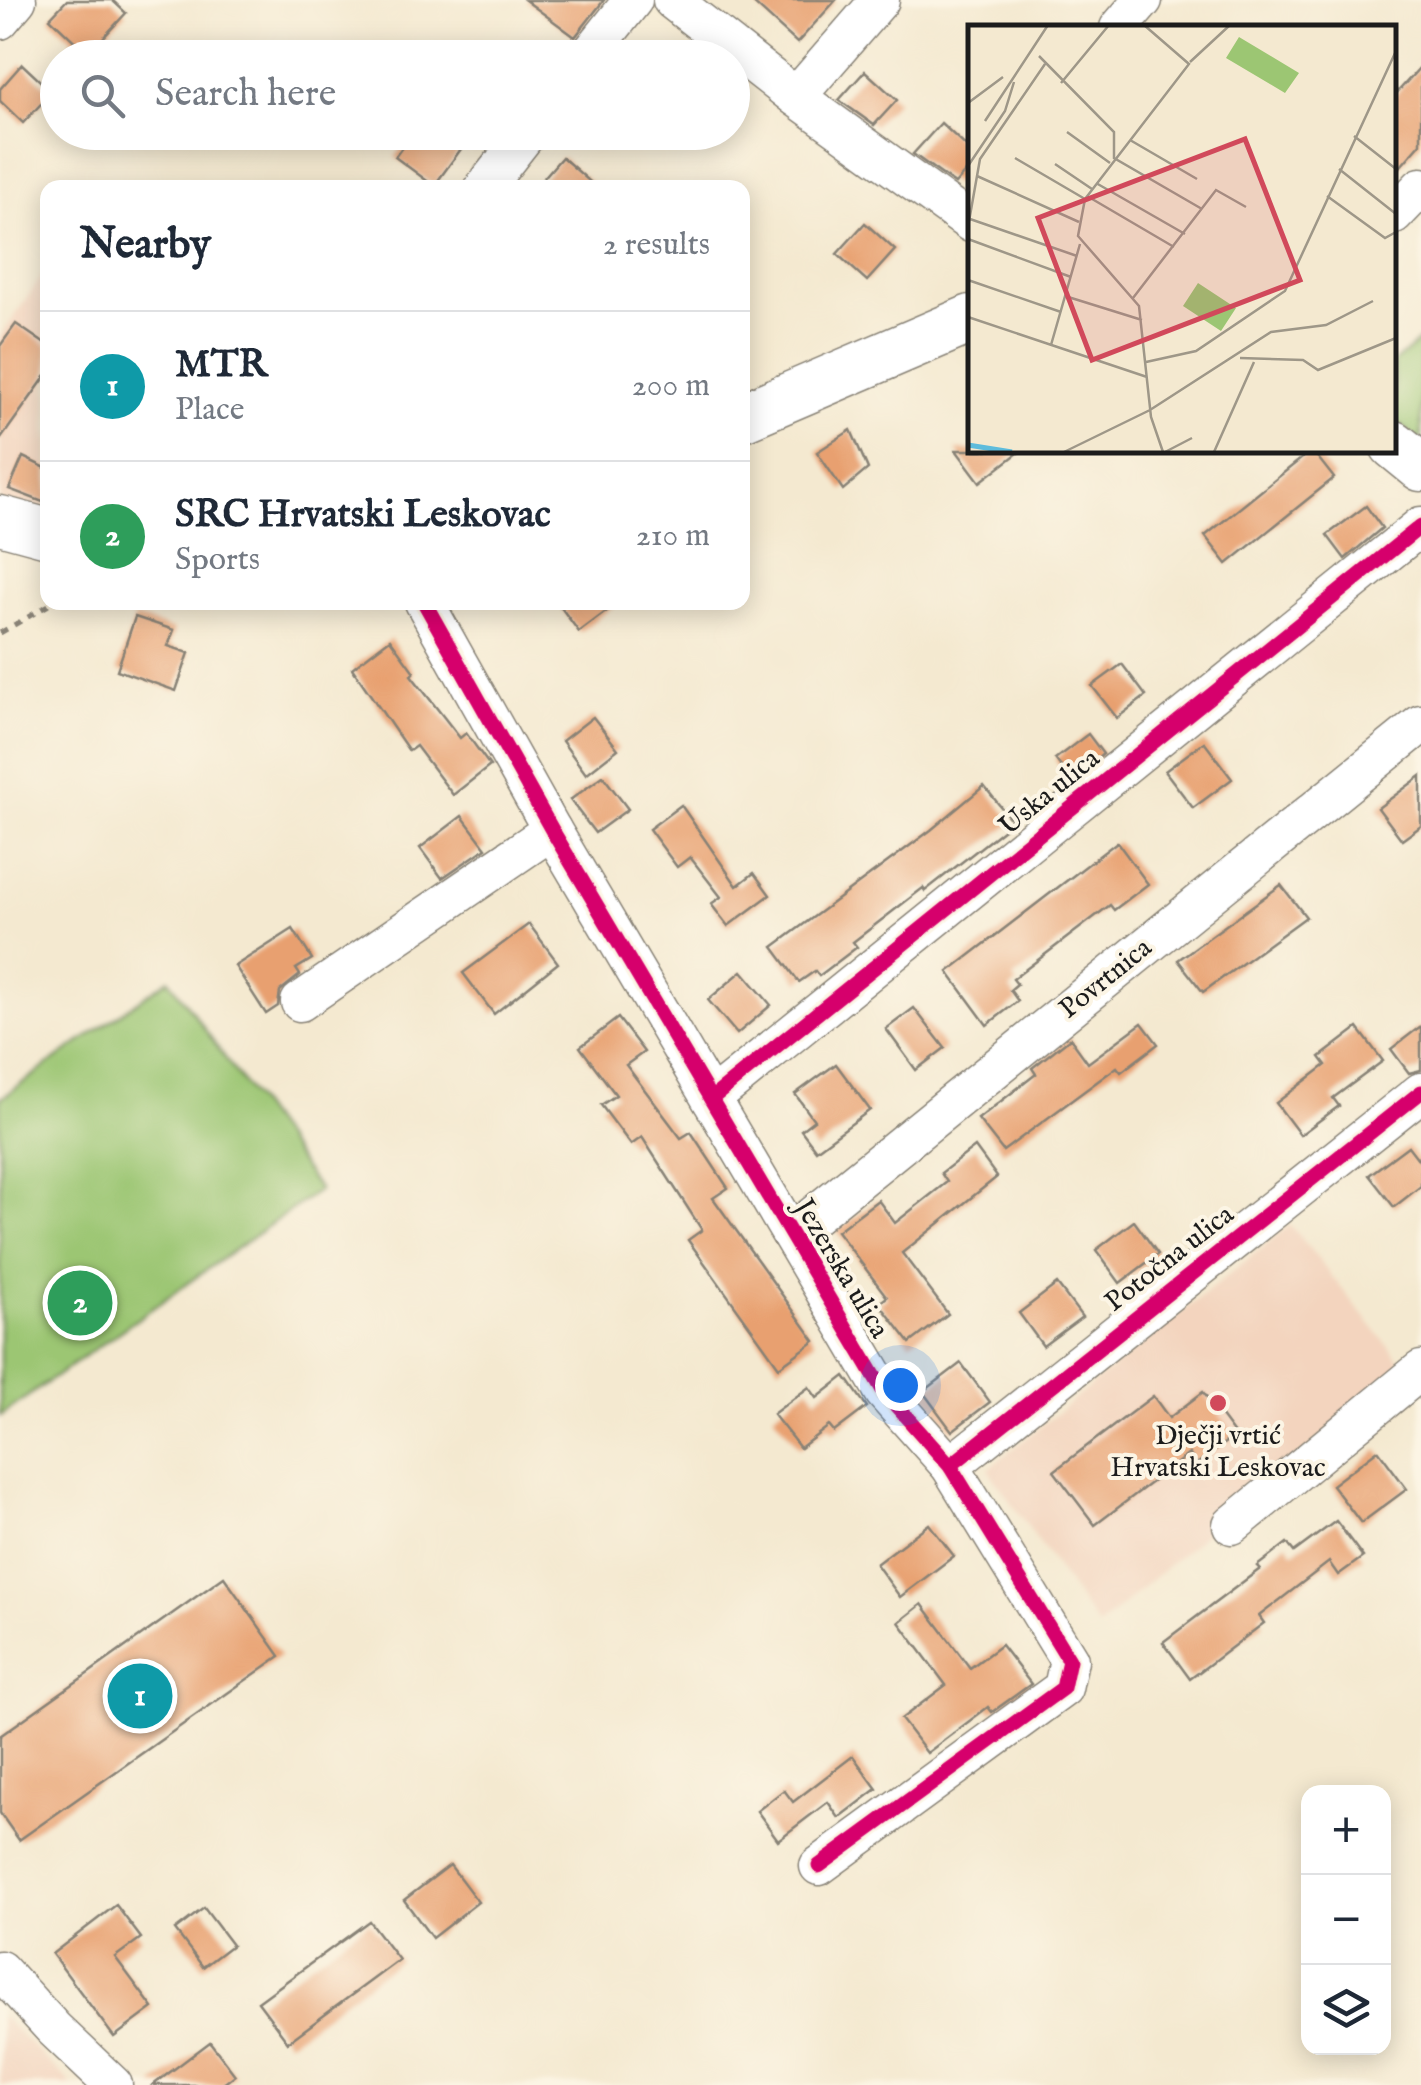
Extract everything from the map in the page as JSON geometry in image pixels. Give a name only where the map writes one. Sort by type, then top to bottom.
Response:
[{"type":"main road","points":[[750,414],[968,320]]},
{"type":"main road","points":[[1396,446],[1421,467]]},
{"type":"main road","points":[[0,520],[40,531]]},
{"type":"street","points":[[0,20],[17,0]]},
{"type":"street","points":[[601,40],[633,0]]},
{"type":"street","points":[[672,0],[723,40]]},
{"type":"street","points":[[796,97],[880,0]]},
{"type":"street","points":[[1122,25],[1143,0]]},
{"type":"street","points":[[750,61],[796,97],[967,213]]},
{"type":"street","points":[[490,180],[514,150]]},
{"type":"street","points":[[1396,213],[1421,187]]},
{"type":"street","name":"Uska ulica","points":[[711,1099],[1421,526]]},
{"type":"street","name":"Jezerska ulica","points":[[428,610],[552,830],[884,1392],[950,1466],[1070,1660],[1064,1688],[819,1866]]},
{"type":"street","name":"Povrtnica","points":[[791,1234],[1421,724]]},
{"type":"street","points":[[300,1002],[552,830]]},
{"type":"street","name":"Potočna ulica","points":[[950,1466],[1421,1092]]},
{"type":"street","points":[[1232,1525],[1421,1370]]},
{"type":"street","points":[[0,1970],[112,2085]]},
{"type":"path","points":[[0,633],[40,610]]},
{"type":"shaded area","points":[[40,279],[40,514],[0,509],[0,337]]},
{"type":"shaded area","name":"Dječji vrtić Hrvatski Leskovac","points":[[1290,1225],[1407,1369],[1221,1519],[1098,1627],[988,1469]]},
{"type":"shaded area","points":[[0,2015],[72,2085],[0,2085]]},
{"type":"green space","points":[[1421,339],[1421,443],[1396,422],[1396,360]]},
{"type":"green space","points":[[169,979],[319,1190],[0,1416],[0,1099]]},
{"type":"building","points":[[67,0],[112,0],[126,13],[101,40],[73,40],[50,18]]},
{"type":"building","points":[[525,0],[604,0],[575,37]]},
{"type":"building","points":[[750,0],[836,0],[797,43]]},
{"type":"building","points":[[22,64],[40,81],[40,105],[23,123],[0,101],[0,89]]},
{"type":"building","points":[[1421,66],[1421,143],[1396,172],[1396,94]]},
{"type":"building","points":[[865,71],[897,100],[874,125],[839,100]]},
{"type":"building","points":[[941,123],[968,148],[968,169],[955,184],[913,154]]},
{"type":"building","points":[[400,150],[460,150],[438,180],[426,180],[395,157]]},
{"type":"building","points":[[562,157],[588,180],[542,180]]},
{"type":"building","points":[[865,223],[895,250],[867,281],[837,254]]},
{"type":"building","points":[[16,324],[40,340],[40,384],[0,440],[0,346]]},
{"type":"building","points":[[851,430],[868,469],[843,490],[817,452]]},
{"type":"building","points":[[956,450],[1019,452],[980,482]]},
{"type":"building","points":[[1310,452],[1334,478],[1227,564],[1205,536]]},
{"type":"building","points":[[23,457],[40,465],[40,501],[9,489]]},
{"type":"building","points":[[1366,506],[1382,528],[1345,559],[1327,535]]},
{"type":"building","points":[[563,610],[608,610],[579,632]]},
{"type":"building","points":[[135,617],[174,630],[168,646],[189,653],[176,691],[117,670]]},
{"type":"building","points":[[390,639],[414,672],[411,675],[460,738],[466,733],[490,766],[453,795],[416,746],[409,751],[352,668]]},
{"type":"building","points":[[1122,664],[1146,696],[1117,718],[1092,686]]},
{"type":"building","points":[[593,717],[618,749],[586,774],[562,741]]},
{"type":"building","points":[[1088,734],[1103,754],[1071,780],[1055,759]]},
{"type":"building","points":[[1204,742],[1232,779],[1193,808],[1165,771]]},
{"type":"building","points":[[603,776],[628,809],[595,833],[570,800]]},
{"type":"building","points":[[1421,776],[1421,826],[1402,840],[1378,808]]},
{"type":"building","points":[[984,786],[1013,822],[853,942],[857,947],[819,976],[815,971],[799,982],[773,947]]},
{"type":"building","points":[[681,805],[737,886],[754,873],[770,895],[728,926],[711,904],[721,897],[690,857],[677,867],[649,829]]},
{"type":"building","points":[[462,816],[486,848],[442,878],[420,848]]},
{"type":"building","points":[[1117,842],[1148,884],[1114,910],[1110,905],[1013,979],[1017,984],[1010,990],[1018,1001],[987,1025],[948,972]]},
{"type":"building","points":[[1281,885],[1306,917],[1203,992],[1178,960]]},
{"type":"building","points":[[529,924],[558,963],[494,1014],[463,973]]},
{"type":"building","points":[[293,929],[312,959],[296,969],[300,975],[280,991],[278,1006],[266,1014],[235,966]]},
{"type":"building","points":[[742,971],[771,1005],[737,1034],[708,1000]]},
{"type":"building","points":[[914,1008],[945,1048],[916,1070],[886,1029]]},
{"type":"building","points":[[618,1018],[644,1052],[626,1065],[681,1138],[691,1132],[728,1188],[713,1198],[815,1341],[779,1367],[688,1240],[702,1230],[642,1137],[631,1145],[601,1105],[616,1095],[580,1047]]},
{"type":"building","points":[[1142,1023],[1158,1044],[1121,1072],[1117,1067],[1003,1151],[978,1119],[1036,1074],[1032,1068],[1070,1038],[1088,1063]]},
{"type":"building","points":[[1421,1026],[1421,1070],[1409,1073],[1391,1049]]},
{"type":"building","points":[[1358,1028],[1383,1061],[1333,1098],[1339,1106],[1300,1135],[1276,1103],[1326,1065],[1320,1057]]},
{"type":"building","points":[[836,1064],[870,1110],[816,1150],[801,1130],[814,1120],[795,1094]]},
{"type":"building","points":[[1408,1146],[1421,1163],[1421,1186],[1394,1207],[1369,1175]]},
{"type":"building","points":[[975,1147],[997,1177],[902,1253],[948,1314],[910,1343],[879,1303],[887,1297],[837,1231],[878,1200],[895,1223],[947,1182],[941,1173]]},
{"type":"building","points":[[1134,1221],[1158,1254],[1120,1283],[1096,1250]]},
{"type":"building","points":[[1057,1284],[1082,1317],[1043,1346],[1019,1313]]},
{"type":"building","points":[[961,1363],[990,1402],[952,1431],[923,1392]]},
{"type":"building","points":[[845,1376],[867,1407],[834,1432],[829,1426],[800,1448],[773,1414],[809,1387],[817,1398]]},
{"type":"building","points":[[1203,1392],[1235,1435],[1197,1464],[1189,1454],[1095,1525],[1054,1471],[1153,1396],[1169,1418]]},
{"type":"building","points":[[1378,1450],[1407,1489],[1361,1523],[1332,1485]]},
{"type":"building","points":[[1336,1521],[1363,1557],[1338,1575],[1329,1562],[1259,1616],[1264,1623],[1190,1679],[1163,1642],[1260,1569],[1257,1566],[1287,1543],[1294,1552]]},
{"type":"building","points":[[929,1524],[954,1556],[900,1597],[876,1564]]},
{"type":"building","points":[[224,1577],[280,1656],[19,1840],[0,1813],[0,1736]]},
{"type":"building","points":[[922,1604],[970,1668],[1001,1645],[1031,1684],[992,1712],[988,1707],[927,1753],[901,1719],[946,1685],[899,1622]]},
{"type":"building","points":[[853,1756],[877,1789],[839,1818],[828,1802],[778,1840],[757,1811],[784,1790],[793,1802]]},
{"type":"building","points":[[450,1865],[478,1902],[432,1938],[404,1900]]},
{"type":"building","points":[[116,1905],[141,1938],[115,1957],[153,2008],[114,2037],[52,1954]]},
{"type":"building","points":[[204,1908],[232,1945],[203,1967],[175,1930]]},
{"type":"building","points":[[369,1921],[399,1960],[288,2042],[258,2002]]},
{"type":"building","points":[[210,2042],[235,2075],[222,2085],[153,2085]]},
{"type":"cycle path","points":[[711,1099],[1421,526]]},
{"type":"cycle path","points":[[428,610],[552,830],[884,1392],[950,1466],[1069,1660],[1063,1688],[819,1866]]},
{"type":"cycle path","points":[[950,1466],[1421,1092]]},
{"type":"place","name":"SRC Hrvatski Leskovac","points":[[80,1303]]},
{"type":"place","name":"Dječji vrtić Hrvatski Leskovac","points":[[1218,1403]]},
{"type":"place","name":"MTR","points":[[140,1696]]}]
